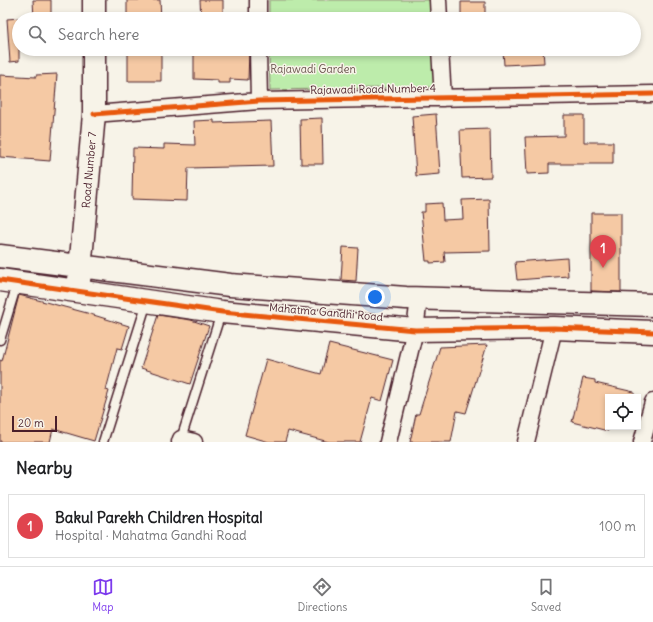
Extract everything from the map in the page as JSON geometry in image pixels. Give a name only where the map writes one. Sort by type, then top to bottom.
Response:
[{"type":"street","points":[[94,0],[94,12]]},
{"type":"street","points":[[258,0],[258,12]]},
{"type":"street","points":[[438,0],[439,12]]},
{"type":"street","name":"Road Number 7","points":[[77,292],[94,114],[94,56]]},
{"type":"street","points":[[258,56],[259,101]]},
{"type":"street","points":[[440,56],[443,98]]},
{"type":"street","name":"Rajawadi Road Number 4","points":[[94,114],[259,101],[653,94]]},
{"type":"street","name":"Mahatma Gandhi Road","points":[[0,256],[230,286],[419,298],[653,305]]},
{"type":"street","name":"Mahatma Gandhi Road","points":[[9,282],[222,312],[415,330],[554,328],[653,332]]},
{"type":"street","points":[[388,442],[415,330],[419,298]]},
{"type":"street","points":[[509,328],[510,301]]},
{"type":"street","points":[[526,442],[554,328]]},
{"type":"street","points":[[642,442],[653,402]]},
{"type":"lane","points":[[0,340],[9,282]]},
{"type":"lane","points":[[103,442],[147,301]]},
{"type":"lane","points":[[185,441],[222,312]]},
{"type":"green space","points":[[269,0],[433,0],[433,12],[269,12]]},
{"type":"green space","name":"Rajawadi Garden","points":[[269,56],[434,56],[435,87],[270,90]]},
{"type":"building","points":[[33,0],[51,0],[51,12],[34,12]]},
{"type":"building","points":[[127,0],[160,0],[161,12],[127,12]]},
{"type":"building","points":[[200,0],[223,0],[223,12],[201,12]]},
{"type":"building","points":[[461,2],[485,2],[485,12],[461,12]]},
{"type":"building","points":[[7,19],[12,19],[12,56],[19,56],[19,61],[10,62]]},
{"type":"building","points":[[128,56],[161,56],[161,81],[128,81]]},
{"type":"building","points":[[194,56],[249,56],[248,80],[230,79],[230,83],[218,83],[218,80],[194,79]]},
{"type":"building","points":[[503,56],[544,56],[544,63],[504,65]]},
{"type":"building","points":[[57,74],[50,161],[0,157],[0,75],[36,77],[36,75]]},
{"type":"building","points":[[436,114],[440,174],[416,176],[412,116]]},
{"type":"building","points":[[564,115],[584,115],[584,142],[613,142],[613,164],[549,164],[549,173],[527,174],[525,137],[564,136]]},
{"type":"building","points":[[322,118],[323,164],[301,164],[300,119]]},
{"type":"building","points":[[214,120],[214,123],[271,121],[273,166],[188,168],[187,201],[132,199],[133,148],[164,149],[164,144],[195,145],[194,121]]},
{"type":"building","points":[[490,129],[491,177],[462,178],[460,130]]},
{"type":"building","points":[[489,199],[490,251],[444,252],[445,262],[430,263],[430,261],[426,261],[421,212],[425,212],[425,204],[442,203],[443,220],[463,219],[462,200]]},
{"type":"building","points":[[591,213],[621,213],[621,292],[591,291]]},
{"type":"building","points":[[343,247],[358,248],[356,281],[341,280]]},
{"type":"building","points":[[567,258],[568,276],[517,280],[515,262]]},
{"type":"building","points":[[19,295],[129,326],[122,349],[117,348],[106,390],[109,391],[94,441],[53,429],[50,442],[0,442],[0,360],[2,361]]},
{"type":"building","points":[[158,315],[191,320],[209,326],[190,384],[141,368]]},
{"type":"building","points":[[329,344],[393,360],[382,401],[372,398],[360,442],[329,442],[288,431],[285,442],[269,442],[245,435],[266,359],[321,374]]},
{"type":"building","points":[[487,345],[466,413],[457,411],[451,442],[410,442],[416,414],[419,414],[440,347]]},
{"type":"building","points":[[583,378],[595,380],[595,383],[634,392],[634,394],[605,394],[605,430],[608,431],[572,422]]},
{"type":"cycle path","points":[[94,114],[259,101],[653,94]]},
{"type":"cycle path","points":[[0,280],[222,312],[415,330],[554,328],[653,332]]},
{"type":"place","name":"Bakul Parekh Children Hospital","points":[[603,268]]}]
